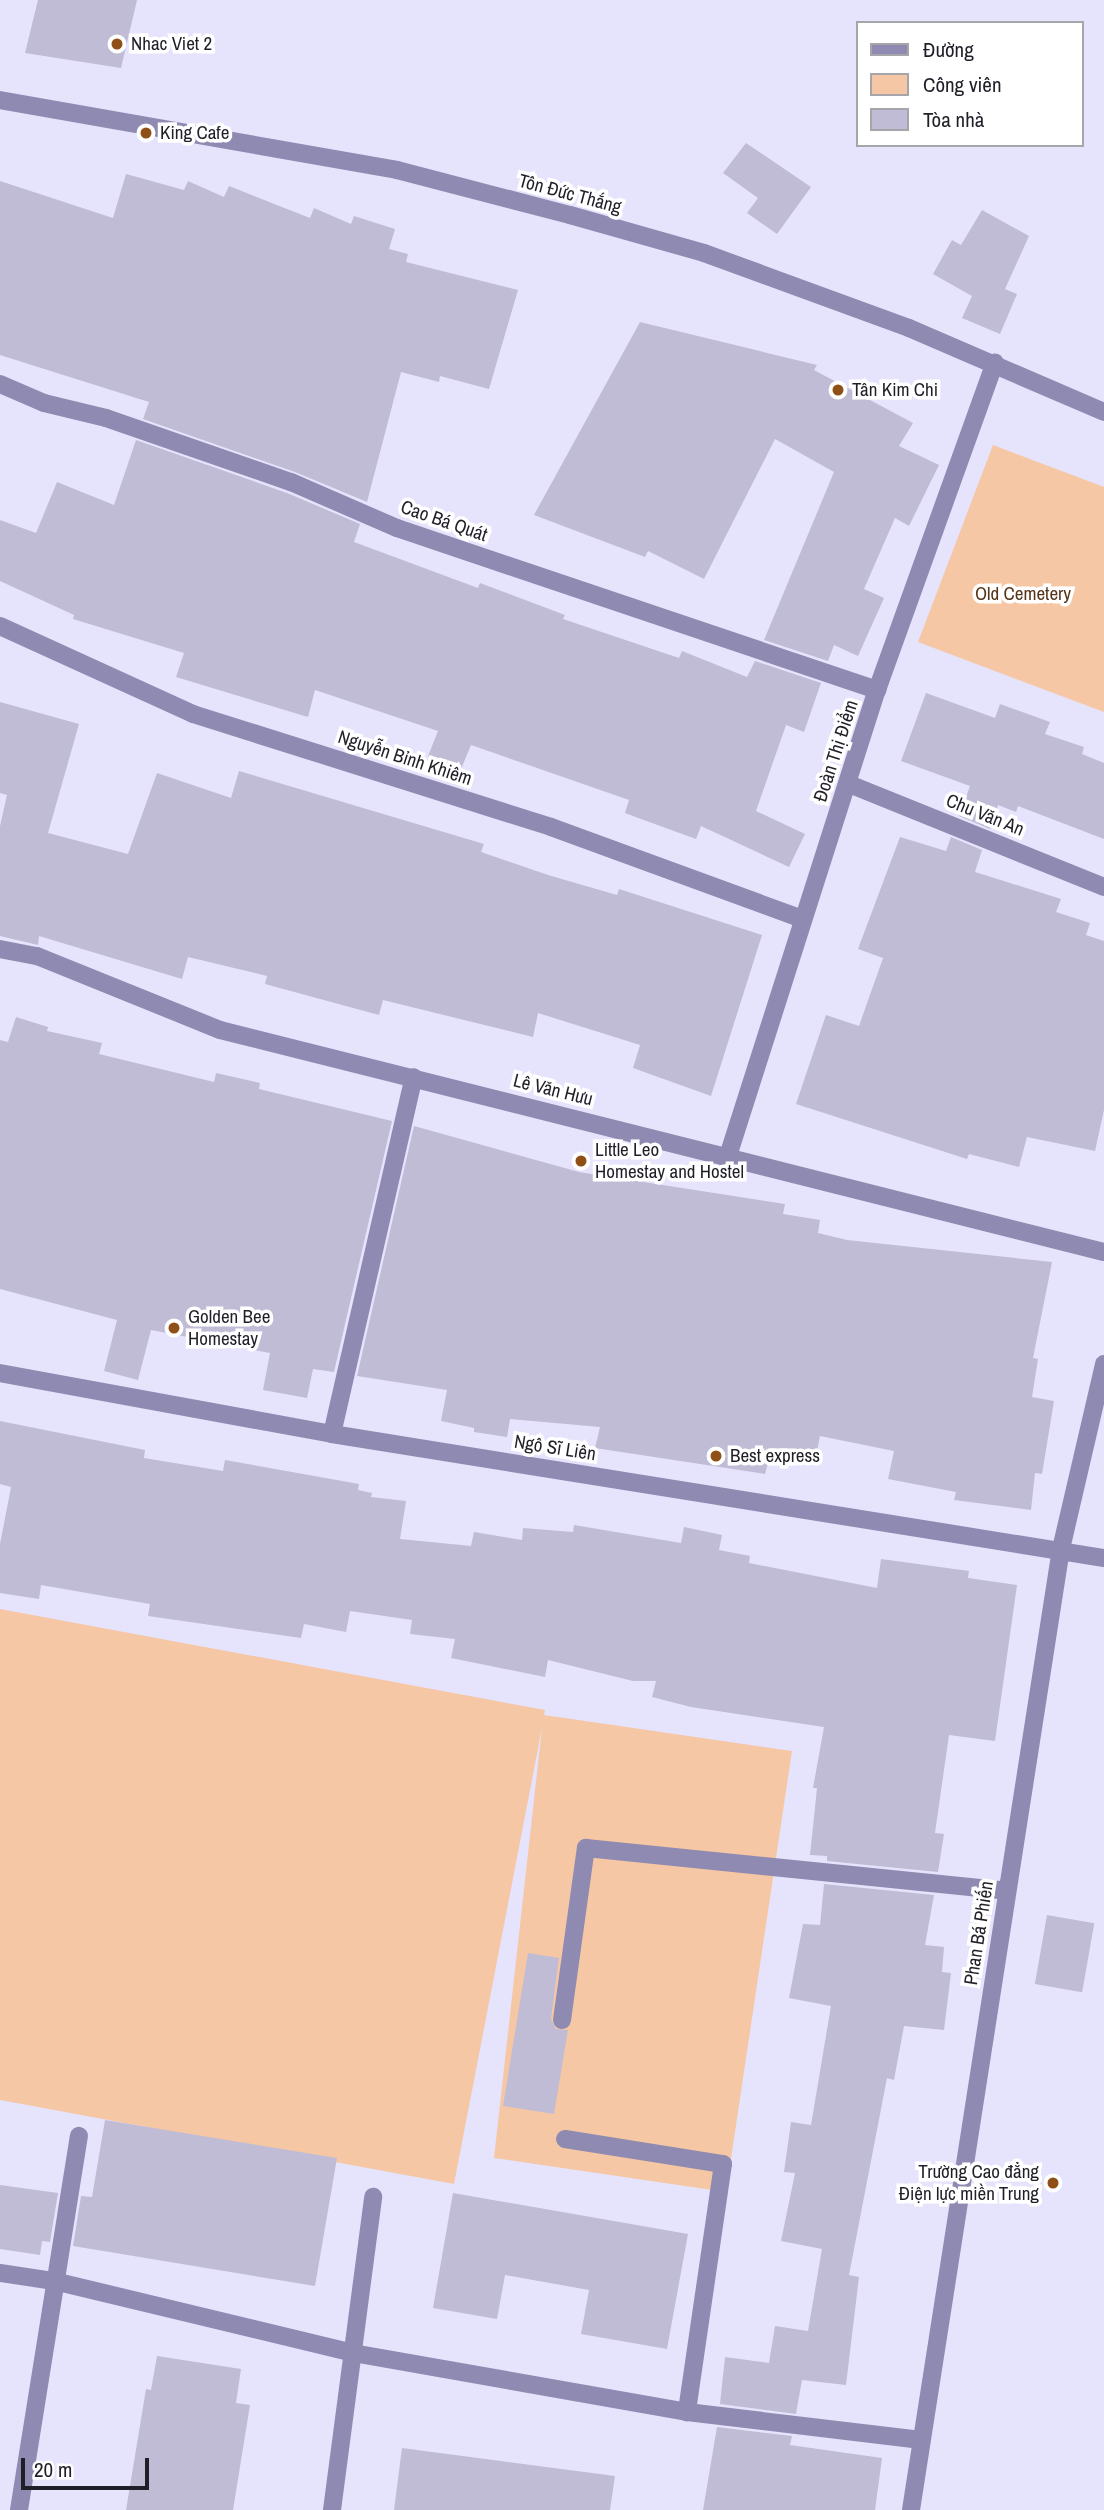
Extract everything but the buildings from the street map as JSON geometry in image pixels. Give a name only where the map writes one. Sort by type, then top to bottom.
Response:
[{"type":"street","name":"Tôn Đức Thắng","points":[[0,100],[397,170],[556,211],[704,254],[995,363],[1104,412]]},
{"type":"street","name":"Đoàn Thị Điểm","points":[[728,1156],[877,690],[995,363]]},
{"type":"street","name":"Cao Bá Quát","points":[[0,384],[44,403],[106,418],[291,482],[397,528],[877,690]]},
{"type":"street","name":"Nguyễn Bỉnh Khiêm","points":[[0,626],[193,713],[578,836],[802,919]]},
{"type":"street","name":"Chu Văn An","points":[[849,784],[1104,887]]},
{"type":"street","name":"Lê Văn Hưu","points":[[0,949],[37,956],[220,1030],[1104,1252]]},
{"type":"street","points":[[332,1434],[414,1077]]},
{"type":"street","name":"Phan Bá Phiến","points":[[911,2510],[1061,1549],[1104,1364]]},
{"type":"street","name":"Ngô Sĩ Liên","points":[[0,1373],[332,1434],[1104,1558]]},
{"type":"street","points":[[562,2020],[586,1848],[1007,1891]]},
{"type":"street","points":[[19,2510],[79,2136]]},
{"type":"street","points":[[565,2139],[723,2164],[687,2412]]},
{"type":"street","points":[[332,2510],[373,2197]]},
{"type":"street","points":[[0,2273],[54,2281],[353,2353],[687,2412],[921,2440]]},
{"type":"green space","name":"Old Cemetery","points":[[993,445],[1104,487],[1104,712],[918,642]]},
{"type":"green space","points":[[0,1609],[545,1710],[544,1715],[792,1751],[726,2192],[494,2158],[542,1728],[454,2184],[0,2100]]},
{"type":"place","name":"Nhac Viet 2","points":[[117,44]]},
{"type":"place","name":"King Cafe","points":[[146,133]]},
{"type":"place","name":"Tân Kim Chi","points":[[838,390]]},
{"type":"place","name":"Little Leo Homestay and Hostel","points":[[581,1161]]},
{"type":"place","name":"Golden Bee Homestay","points":[[174,1328]]},
{"type":"place","name":"Best express","points":[[716,1456]]},
{"type":"place","name":"Trường Cao đẳng Điện lực miền Trung","points":[[1053,2183]]}]
